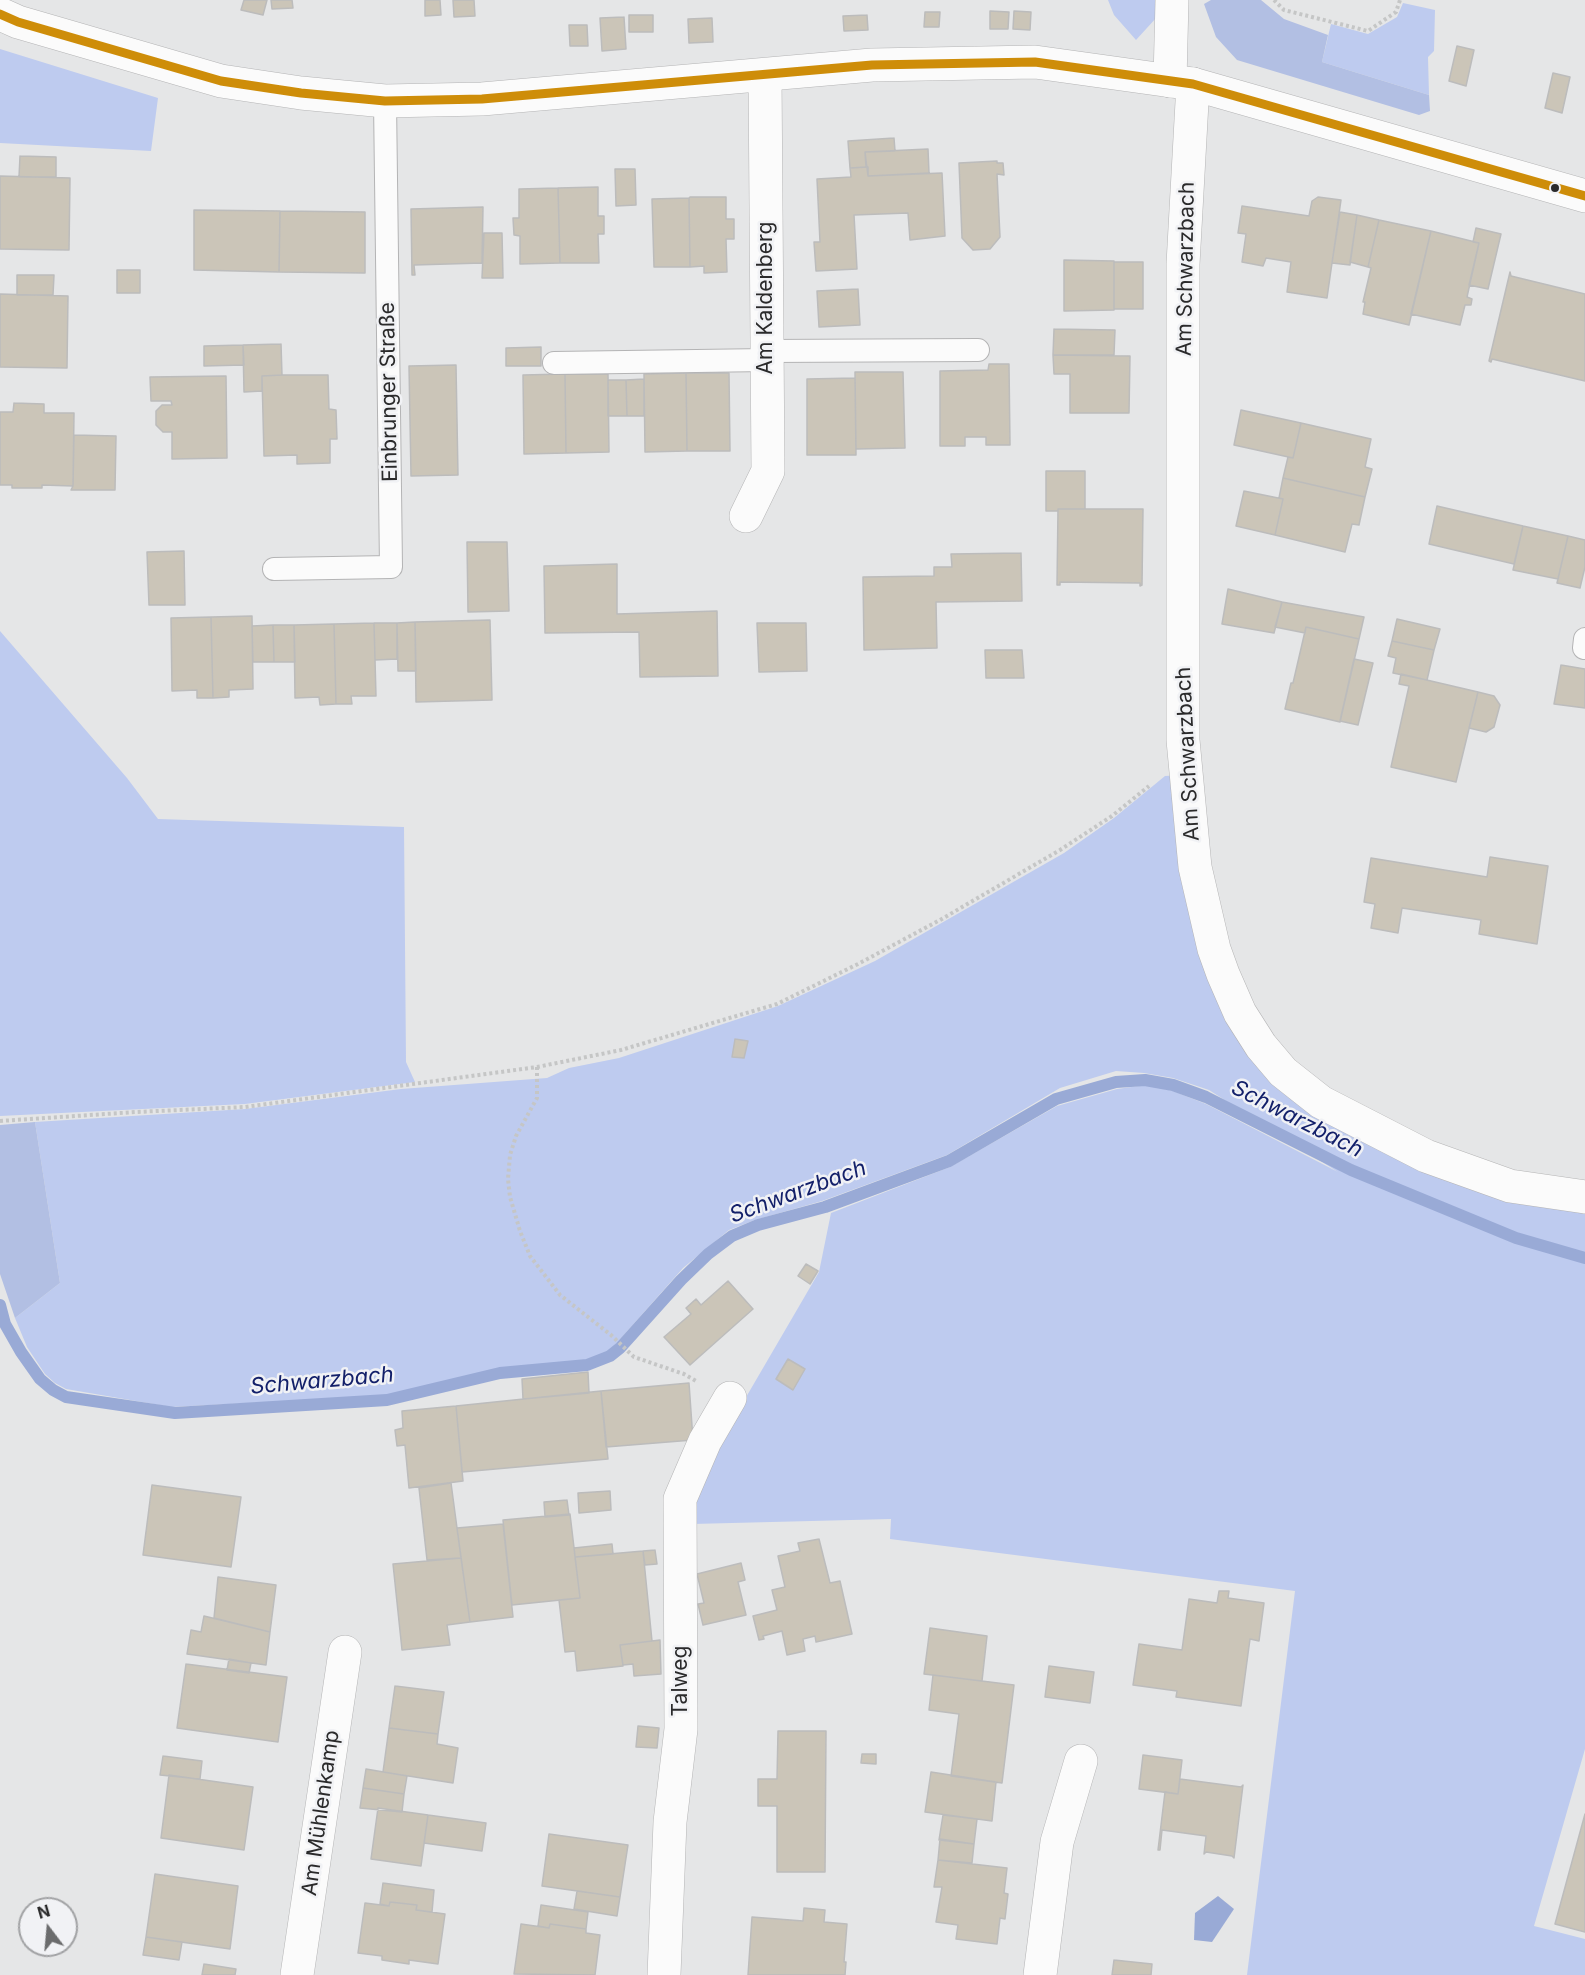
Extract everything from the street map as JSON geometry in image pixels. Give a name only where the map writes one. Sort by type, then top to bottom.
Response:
[{"type":"street","name":"Am Schwarzbach","points":[[1172,0],[1181,82],[1184,740],[1195,867],[1214,949],[1240,1013],[1261,1046],[1283,1072],[1320,1102],[1426,1156],[1510,1186],[1585,1197]]},
{"type":"street","points":[[0,14],[18,22],[220,81],[301,93],[385,101],[482,99],[872,65],[1035,62],[1181,82],[1585,196]]},
{"type":"street","name":"Am Kaldenberg","points":[[746,516],[768,471],[765,75]]},
{"type":"street","name":"Talweg","points":[[664,1975],[670,1822],[681,1729],[680,1500],[705,1441],[715,1393]]},
{"type":"street","name":"Am Mühlenkamp","points":[[297,1975],[345,1652]]},
{"type":"street","points":[[1040,1975],[1057,1842],[1081,1761]]},
{"type":"lane","name":"Einbrunger Straße","points":[[274,569],[391,567],[385,101]]},
{"type":"lane","points":[[554,363],[978,350]]},
{"type":"path","points":[[1274,0],[1284,10],[1368,31],[1396,12],[1400,0]]},
{"type":"path","points":[[0,1121],[245,1107],[537,1067],[621,1050],[777,1004],[940,920],[1060,850],[1112,816],[1161,776],[1184,740]]},
{"type":"path","points":[[537,1067],[537,1098],[516,1136],[510,1155],[508,1179],[510,1197],[527,1247],[544,1276],[560,1295],[611,1335],[634,1357],[684,1374],[715,1393]]},
{"type":"shaded area","points":[[1108,0],[1157,0],[1157,17],[1136,40],[1114,15]]},
{"type":"shaded area","points":[[1211,0],[1261,0],[1284,19],[1328,35],[1322,62],[1429,95],[1430,111],[1419,115],[1237,60],[1216,37],[1204,4]]},
{"type":"shaded area","points":[[1403,3],[1435,10],[1434,51],[1428,57],[1429,95],[1322,62],[1331,24],[1368,34],[1397,17]]},
{"type":"shaded area","points":[[0,49],[158,98],[151,151],[0,143]]},
{"type":"shaded area","points":[[0,631],[127,778],[158,819],[404,827],[406,1062],[415,1082],[245,1104],[0,1116]]},
{"type":"shaded area","points":[[1182,775],[1222,1011],[1401,1159],[1585,1214],[1585,1749],[1534,1926],[1585,1939],[1585,1975],[1247,1975],[1295,1591],[890,1539],[891,1519],[692,1524],[689,1495],[819,1272],[831,1213],[950,1167],[1057,1106],[1117,1089],[1146,1085],[1173,1091],[1206,1104],[1338,1172],[1209,1090],[1173,1078],[1116,1071],[1060,1088],[947,1155],[822,1201],[755,1220],[729,1230],[683,1268],[615,1345],[603,1355],[586,1361],[499,1370],[386,1396],[171,1407],[66,1389],[45,1374],[27,1347],[15,1318],[60,1283],[35,1122],[245,1109],[401,1089],[547,1078],[569,1068],[619,1058],[778,1006],[875,961],[1064,853],[1114,818],[1165,776]]},
{"type":"shaded area","points":[[35,1122],[60,1283],[15,1318],[0,1274],[0,1125]]},
{"type":"shaded area","points":[[1218,1896],[1234,1909],[1212,1942],[1194,1940],[1195,1913]]},
{"type":"building","points":[[244,0],[267,0],[263,15],[241,10]]},
{"type":"building","points":[[271,0],[292,0],[293,8],[272,9]]},
{"type":"building","points":[[425,0],[440,0],[441,15],[425,16]]},
{"type":"building","points":[[453,0],[474,0],[475,16],[454,17]]},
{"type":"building","points":[[990,11],[1009,12],[1008,29],[990,29]]},
{"type":"building","points":[[1014,11],[1031,12],[1030,30],[1013,29]]},
{"type":"building","points":[[925,12],[940,12],[939,27],[924,27]]},
{"type":"building","points":[[629,15],[653,15],[653,32],[629,32]]},
{"type":"building","points":[[867,15],[868,30],[844,31],[843,16]]},
{"type":"building","points":[[624,17],[626,49],[602,51],[600,18]]},
{"type":"building","points":[[712,18],[713,42],[689,43],[688,19]]},
{"type":"building","points":[[569,25],[587,25],[588,46],[570,46]]},
{"type":"building","points":[[1457,46],[1474,50],[1466,86],[1449,81]]},
{"type":"building","points":[[1553,73],[1570,77],[1562,113],[1545,108]]},
{"type":"building","points":[[894,138],[895,151],[865,152],[866,167],[850,168],[848,141]]},
{"type":"building","points":[[928,149],[929,173],[868,176],[865,152]]},
{"type":"building","points":[[20,156],[56,157],[56,177],[19,177]]},
{"type":"building","points":[[997,161],[997,163],[1003,163],[1004,175],[997,174],[1000,237],[990,249],[973,250],[962,238],[959,163]]},
{"type":"building","points":[[868,167],[868,176],[942,173],[945,236],[910,240],[908,213],[854,215],[857,269],[816,271],[814,242],[820,242],[817,179],[851,177],[850,168]]},
{"type":"building","points":[[615,169],[635,169],[636,205],[616,206]]},
{"type":"building","points":[[0,176],[70,178],[69,250],[0,249]]},
{"type":"building","points":[[598,187],[598,216],[604,216],[604,234],[598,234],[599,263],[560,263],[558,188]]},
{"type":"building","points":[[558,188],[560,263],[520,264],[520,236],[514,235],[513,218],[519,218],[519,189]]},
{"type":"building","points":[[690,197],[726,197],[726,219],[734,219],[734,239],[726,239],[727,272],[704,273],[704,266],[690,267]]},
{"type":"building","points":[[1318,197],[1341,200],[1327,298],[1287,292],[1291,262],[1266,258],[1263,266],[1242,262],[1246,234],[1238,233],[1242,206],[1309,216],[1312,201]]},
{"type":"building","points":[[689,198],[690,267],[654,267],[652,199]]},
{"type":"building","points":[[483,207],[482,263],[414,265],[415,275],[412,275],[411,209]]},
{"type":"building","points":[[194,210],[280,211],[279,272],[194,270]]},
{"type":"building","points":[[280,211],[365,212],[365,273],[279,272]]},
{"type":"building","points":[[1340,212],[1357,215],[1350,265],[1332,263]]},
{"type":"building","points":[[1357,215],[1379,220],[1368,267],[1350,262]]},
{"type":"building","points":[[1379,220],[1431,231],[1409,325],[1363,314],[1365,302],[1363,302],[1371,268],[1368,267]]},
{"type":"building","points":[[1476,228],[1501,234],[1488,289],[1469,285],[1479,243],[1473,242]]},
{"type":"building","points":[[1431,231],[1479,243],[1467,297],[1472,299],[1471,305],[1465,305],[1460,325],[1411,314]]},
{"type":"building","points":[[484,233],[502,233],[503,278],[482,278]]},
{"type":"building","points":[[1064,260],[1114,261],[1114,310],[1064,311]]},
{"type":"building","points":[[1114,262],[1143,262],[1143,309],[1114,309]]},
{"type":"building","points":[[117,270],[140,270],[140,293],[117,293]]},
{"type":"building","points":[[1510,272],[1511,276],[1585,294],[1585,381],[1492,359],[1491,362],[1489,361]]},
{"type":"building","points":[[17,275],[54,275],[53,295],[17,295]]},
{"type":"building","points":[[858,289],[860,325],[819,327],[817,291]]},
{"type":"building","points":[[0,294],[68,296],[67,368],[0,367]]},
{"type":"building","points":[[1054,329],[1115,330],[1114,355],[1053,355]]},
{"type":"building","points":[[281,344],[282,375],[262,376],[262,391],[244,392],[243,345]]},
{"type":"building","points":[[243,345],[244,365],[204,366],[204,346]]},
{"type":"building","points":[[541,347],[541,366],[506,366],[506,348]]},
{"type":"building","points":[[1053,355],[1130,356],[1129,413],[1070,413],[1070,374],[1054,374]]},
{"type":"building","points":[[989,364],[1009,364],[1010,445],[986,445],[986,437],[965,437],[965,446],[940,446],[940,371],[988,370]]},
{"type":"building","points":[[456,365],[458,475],[411,476],[409,366]]},
{"type":"building","points":[[855,372],[903,372],[905,448],[856,449]]},
{"type":"building","points":[[686,373],[729,373],[730,451],[687,451]]},
{"type":"building","points":[[686,373],[687,451],[645,452],[644,374]]},
{"type":"building","points":[[565,374],[608,374],[609,452],[566,453]]},
{"type":"building","points":[[565,374],[566,453],[524,454],[523,375]]},
{"type":"building","points":[[328,375],[329,409],[336,410],[337,439],[330,439],[330,463],[297,464],[297,455],[264,456],[262,376]]},
{"type":"building","points":[[226,376],[227,458],[172,459],[172,432],[163,432],[156,425],[156,411],[162,405],[172,405],[171,401],[151,401],[150,377]]},
{"type":"building","points":[[855,378],[856,455],[807,455],[807,379]]},
{"type":"building","points":[[644,379],[644,416],[627,416],[626,380]]},
{"type":"building","points":[[608,380],[626,380],[627,416],[608,416]]},
{"type":"building","points":[[14,403],[44,404],[44,413],[74,413],[73,486],[42,485],[42,488],[12,488],[12,485],[0,485],[0,412],[13,412]]},
{"type":"building","points":[[1241,410],[1301,423],[1293,458],[1234,445]]},
{"type":"building","points":[[1301,423],[1371,439],[1365,467],[1372,469],[1365,497],[1283,478],[1288,457],[1293,458]]},
{"type":"building","points":[[74,435],[116,436],[115,490],[71,490]]},
{"type":"building","points":[[1046,471],[1085,471],[1085,509],[1046,511]]},
{"type":"building","points":[[1283,478],[1365,497],[1359,525],[1352,524],[1345,552],[1275,535],[1283,499],[1279,498]]},
{"type":"building","points":[[1244,491],[1283,499],[1275,535],[1236,526]]},
{"type":"building","points":[[1437,506],[1523,526],[1514,564],[1429,544]]},
{"type":"building","points":[[1058,509],[1143,509],[1142,585],[1140,586],[1140,583],[1060,582],[1060,585],[1057,585]]},
{"type":"building","points":[[1523,526],[1568,536],[1558,579],[1513,570]]},
{"type":"building","points":[[1568,536],[1585,540],[1585,567],[1580,588],[1557,583]]},
{"type":"building","points":[[467,542],[507,542],[509,611],[468,612]]},
{"type":"building","points":[[184,551],[185,605],[149,605],[147,552]]},
{"type":"building","points":[[1021,553],[1022,601],[936,602],[937,648],[864,650],[863,577],[934,576],[934,567],[952,567],[951,554]]},
{"type":"building","points":[[617,564],[617,614],[717,611],[718,676],[640,677],[639,632],[545,633],[544,566]]},
{"type":"building","points":[[1228,589],[1282,602],[1274,633],[1222,624]]},
{"type":"building","points":[[1282,602],[1364,617],[1359,639],[1306,627],[1305,633],[1275,627]]},
{"type":"building","points":[[252,616],[253,689],[229,690],[229,697],[213,698],[211,617]]},
{"type":"building","points":[[211,617],[213,698],[197,698],[197,690],[172,691],[171,618]]},
{"type":"building","points":[[1397,619],[1440,629],[1434,650],[1392,641]]},
{"type":"building","points":[[490,620],[492,700],[416,702],[415,622]]},
{"type":"building","points":[[415,622],[416,671],[398,671],[397,623]]},
{"type":"building","points":[[374,623],[397,623],[397,659],[375,660]]},
{"type":"building","points":[[374,623],[376,696],[351,696],[352,704],[336,704],[334,624]]},
{"type":"building","points":[[757,623],[806,623],[807,671],[759,672]]},
{"type":"building","points":[[334,624],[336,704],[320,705],[319,697],[295,698],[294,625]]},
{"type":"building","points":[[273,625],[294,625],[295,662],[274,662]]},
{"type":"building","points":[[273,625],[274,662],[253,662],[252,626]]},
{"type":"building","points":[[1306,627],[1359,639],[1340,722],[1285,709]]},
{"type":"building","points":[[1392,641],[1434,650],[1427,680],[1393,673],[1396,658],[1388,656]]},
{"type":"building","points":[[985,650],[1022,650],[1024,678],[986,678]]},
{"type":"building","points":[[1354,659],[1373,663],[1358,725],[1340,721]]},
{"type":"building","points":[[1561,665],[1585,669],[1585,708],[1554,704]]},
{"type":"building","points":[[1401,674],[1478,692],[1456,782],[1391,767],[1409,686],[1399,684]]},
{"type":"building","points":[[1478,692],[1494,696],[1500,705],[1494,727],[1486,732],[1469,728]]},
{"type":"building","points":[[1490,857],[1548,866],[1537,944],[1479,934],[1481,920],[1402,908],[1398,933],[1371,928],[1375,904],[1364,902],[1371,858],[1487,877]]},
{"type":"building","points":[[735,1039],[748,1041],[744,1058],[732,1057]]},
{"type":"building","points":[[806,1264],[818,1271],[810,1284],[798,1276]]},
{"type":"building","points":[[728,1281],[753,1309],[690,1365],[664,1337],[691,1314],[686,1308],[696,1299],[701,1305]]},
{"type":"building","points":[[788,1359],[805,1369],[793,1390],[776,1379]]},
{"type":"building","points":[[588,1372],[589,1393],[523,1399],[522,1379]]},
{"type":"building","points":[[689,1383],[693,1440],[606,1447],[601,1391]]},
{"type":"building","points":[[601,1391],[608,1459],[462,1472],[456,1406]]},
{"type":"building","points":[[456,1406],[463,1481],[409,1488],[405,1445],[397,1446],[395,1430],[403,1428],[402,1411]]},
{"type":"building","points":[[451,1483],[461,1558],[427,1560],[419,1488]]},
{"type":"building","points":[[152,1485],[241,1497],[231,1567],[143,1555]]},
{"type":"building","points":[[610,1491],[611,1510],[579,1513],[578,1493]]},
{"type":"building","points":[[567,1500],[569,1515],[545,1517],[544,1502]]},
{"type":"building","points":[[570,1514],[580,1598],[512,1605],[503,1520]]},
{"type":"building","points":[[503,1524],[513,1617],[470,1622],[457,1528]]},
{"type":"building","points":[[819,1539],[830,1583],[840,1581],[852,1634],[816,1642],[815,1636],[803,1639],[805,1651],[787,1655],[782,1631],[763,1636],[764,1639],[759,1640],[753,1616],[777,1610],[772,1590],[785,1587],[778,1556],[800,1551],[798,1543]]},
{"type":"building","points":[[612,1544],[613,1554],[575,1557],[574,1548]]},
{"type":"building","points":[[655,1550],[657,1564],[645,1565],[643,1551]]},
{"type":"building","points":[[643,1551],[652,1641],[620,1645],[623,1666],[577,1671],[575,1651],[565,1652],[559,1600],[580,1598],[575,1557]]},
{"type":"building","points":[[461,1558],[470,1622],[447,1625],[450,1645],[402,1650],[393,1564]]},
{"type":"building","points":[[741,1563],[745,1580],[738,1582],[746,1615],[703,1625],[698,1604],[704,1603],[697,1574]]},
{"type":"building","points":[[218,1577],[276,1585],[270,1632],[214,1618]]},
{"type":"building","points":[[1219,1591],[1229,1591],[1228,1598],[1264,1603],[1259,1641],[1250,1639],[1241,1706],[1176,1697],[1177,1691],[1133,1685],[1139,1644],[1182,1650],[1189,1599],[1217,1603]]},
{"type":"building","points":[[204,1616],[270,1632],[266,1665],[187,1654],[191,1630],[201,1632]]},
{"type":"building","points":[[930,1628],[987,1636],[982,1681],[924,1674]]},
{"type":"building","points":[[660,1640],[661,1674],[634,1676],[633,1664],[623,1665],[620,1645]]},
{"type":"building","points":[[229,1659],[251,1663],[249,1673],[227,1670]]},
{"type":"building","points":[[186,1664],[287,1677],[278,1742],[177,1728]]},
{"type":"building","points":[[1049,1666],[1094,1672],[1090,1703],[1045,1697]]},
{"type":"building","points":[[933,1675],[1014,1685],[1002,1783],[951,1776],[959,1714],[929,1710]]},
{"type":"building","points":[[395,1686],[444,1692],[438,1734],[389,1728]]},
{"type":"building","points":[[638,1726],[659,1728],[657,1748],[636,1747]]},
{"type":"building","points":[[389,1728],[438,1734],[437,1744],[458,1748],[453,1783],[383,1772]]},
{"type":"building","points":[[778,1731],[826,1731],[825,1872],[777,1872],[777,1806],[758,1806],[758,1779],[777,1779]]},
{"type":"building","points":[[862,1754],[876,1754],[876,1764],[861,1763]]},
{"type":"building","points":[[1143,1755],[1182,1760],[1178,1794],[1139,1789]]},
{"type":"building","points":[[163,1756],[202,1761],[200,1779],[160,1775]]},
{"type":"building","points":[[366,1769],[407,1776],[404,1794],[363,1788]]},
{"type":"building","points":[[931,1772],[996,1782],[992,1821],[925,1812]]},
{"type":"building","points":[[169,1775],[253,1787],[244,1850],[161,1838]]},
{"type":"building","points":[[1180,1779],[1241,1787],[1243,1785],[1234,1858],[1206,1852],[1204,1854],[1206,1836],[1162,1830],[1160,1850],[1158,1850],[1165,1792],[1178,1794]]},
{"type":"building","points":[[363,1788],[404,1794],[402,1812],[360,1808]]},
{"type":"building","points":[[378,1808],[428,1815],[421,1866],[371,1859]]},
{"type":"building","points":[[1585,1814],[1585,1932],[1555,1924]]},
{"type":"building","points":[[428,1815],[486,1823],[482,1851],[424,1843]]},
{"type":"building","points":[[943,1815],[977,1819],[974,1844],[939,1840]]},
{"type":"building","points":[[549,1834],[628,1845],[620,1897],[542,1886]]},
{"type":"building","points":[[940,1839],[974,1844],[972,1863],[938,1860]]},
{"type":"building","points":[[938,1860],[1007,1868],[1004,1893],[1008,1894],[1005,1919],[1000,1918],[997,1944],[956,1939],[958,1925],[936,1922],[942,1887],[934,1887]]},
{"type":"building","points":[[155,1874],[238,1886],[230,1949],[146,1937]]},
{"type":"building","points":[[383,1883],[434,1890],[432,1912],[416,1910],[417,1905],[390,1902],[389,1906],[380,1904]]},
{"type":"building","points":[[577,1891],[620,1897],[617,1916],[574,1909]]},
{"type":"building","points":[[390,1902],[417,1905],[416,1910],[445,1914],[438,1964],[409,1960],[409,1964],[382,1960],[382,1956],[358,1953],[365,1903],[389,1906]]},
{"type":"building","points":[[541,1905],[588,1912],[586,1929],[550,1924],[549,1928],[538,1926]]},
{"type":"building","points":[[804,1908],[825,1910],[824,1922],[847,1924],[845,1975],[748,1975],[752,1917],[803,1921]]},
{"type":"building","points":[[521,1924],[549,1928],[550,1924],[586,1929],[586,1933],[600,1935],[595,1975],[514,1974]]},
{"type":"building","points":[[146,1937],[182,1942],[179,1960],[143,1955]]},
{"type":"building","points":[[1114,1960],[1152,1964],[1151,1975],[1112,1975]]},
{"type":"building","points":[[204,1964],[236,1969],[235,1975],[202,1975]]},
{"type":"waterway","name":"Schwarzbach","points":[[0,1305],[5,1324],[21,1352],[40,1379],[53,1390],[66,1397],[175,1413],[387,1400],[500,1373],[587,1365],[610,1356],[620,1348],[681,1280],[708,1254],[732,1236],[758,1225],[825,1207],[949,1161],[1056,1099],[1116,1082],[1145,1080],[1173,1085],[1206,1097],[1351,1170],[1516,1238],[1585,1258]]},
{"type":"transit line","points":[[0,14],[18,22],[221,81],[301,93],[385,101],[482,99],[872,65],[1035,62],[1193,84],[1585,196]]}]
